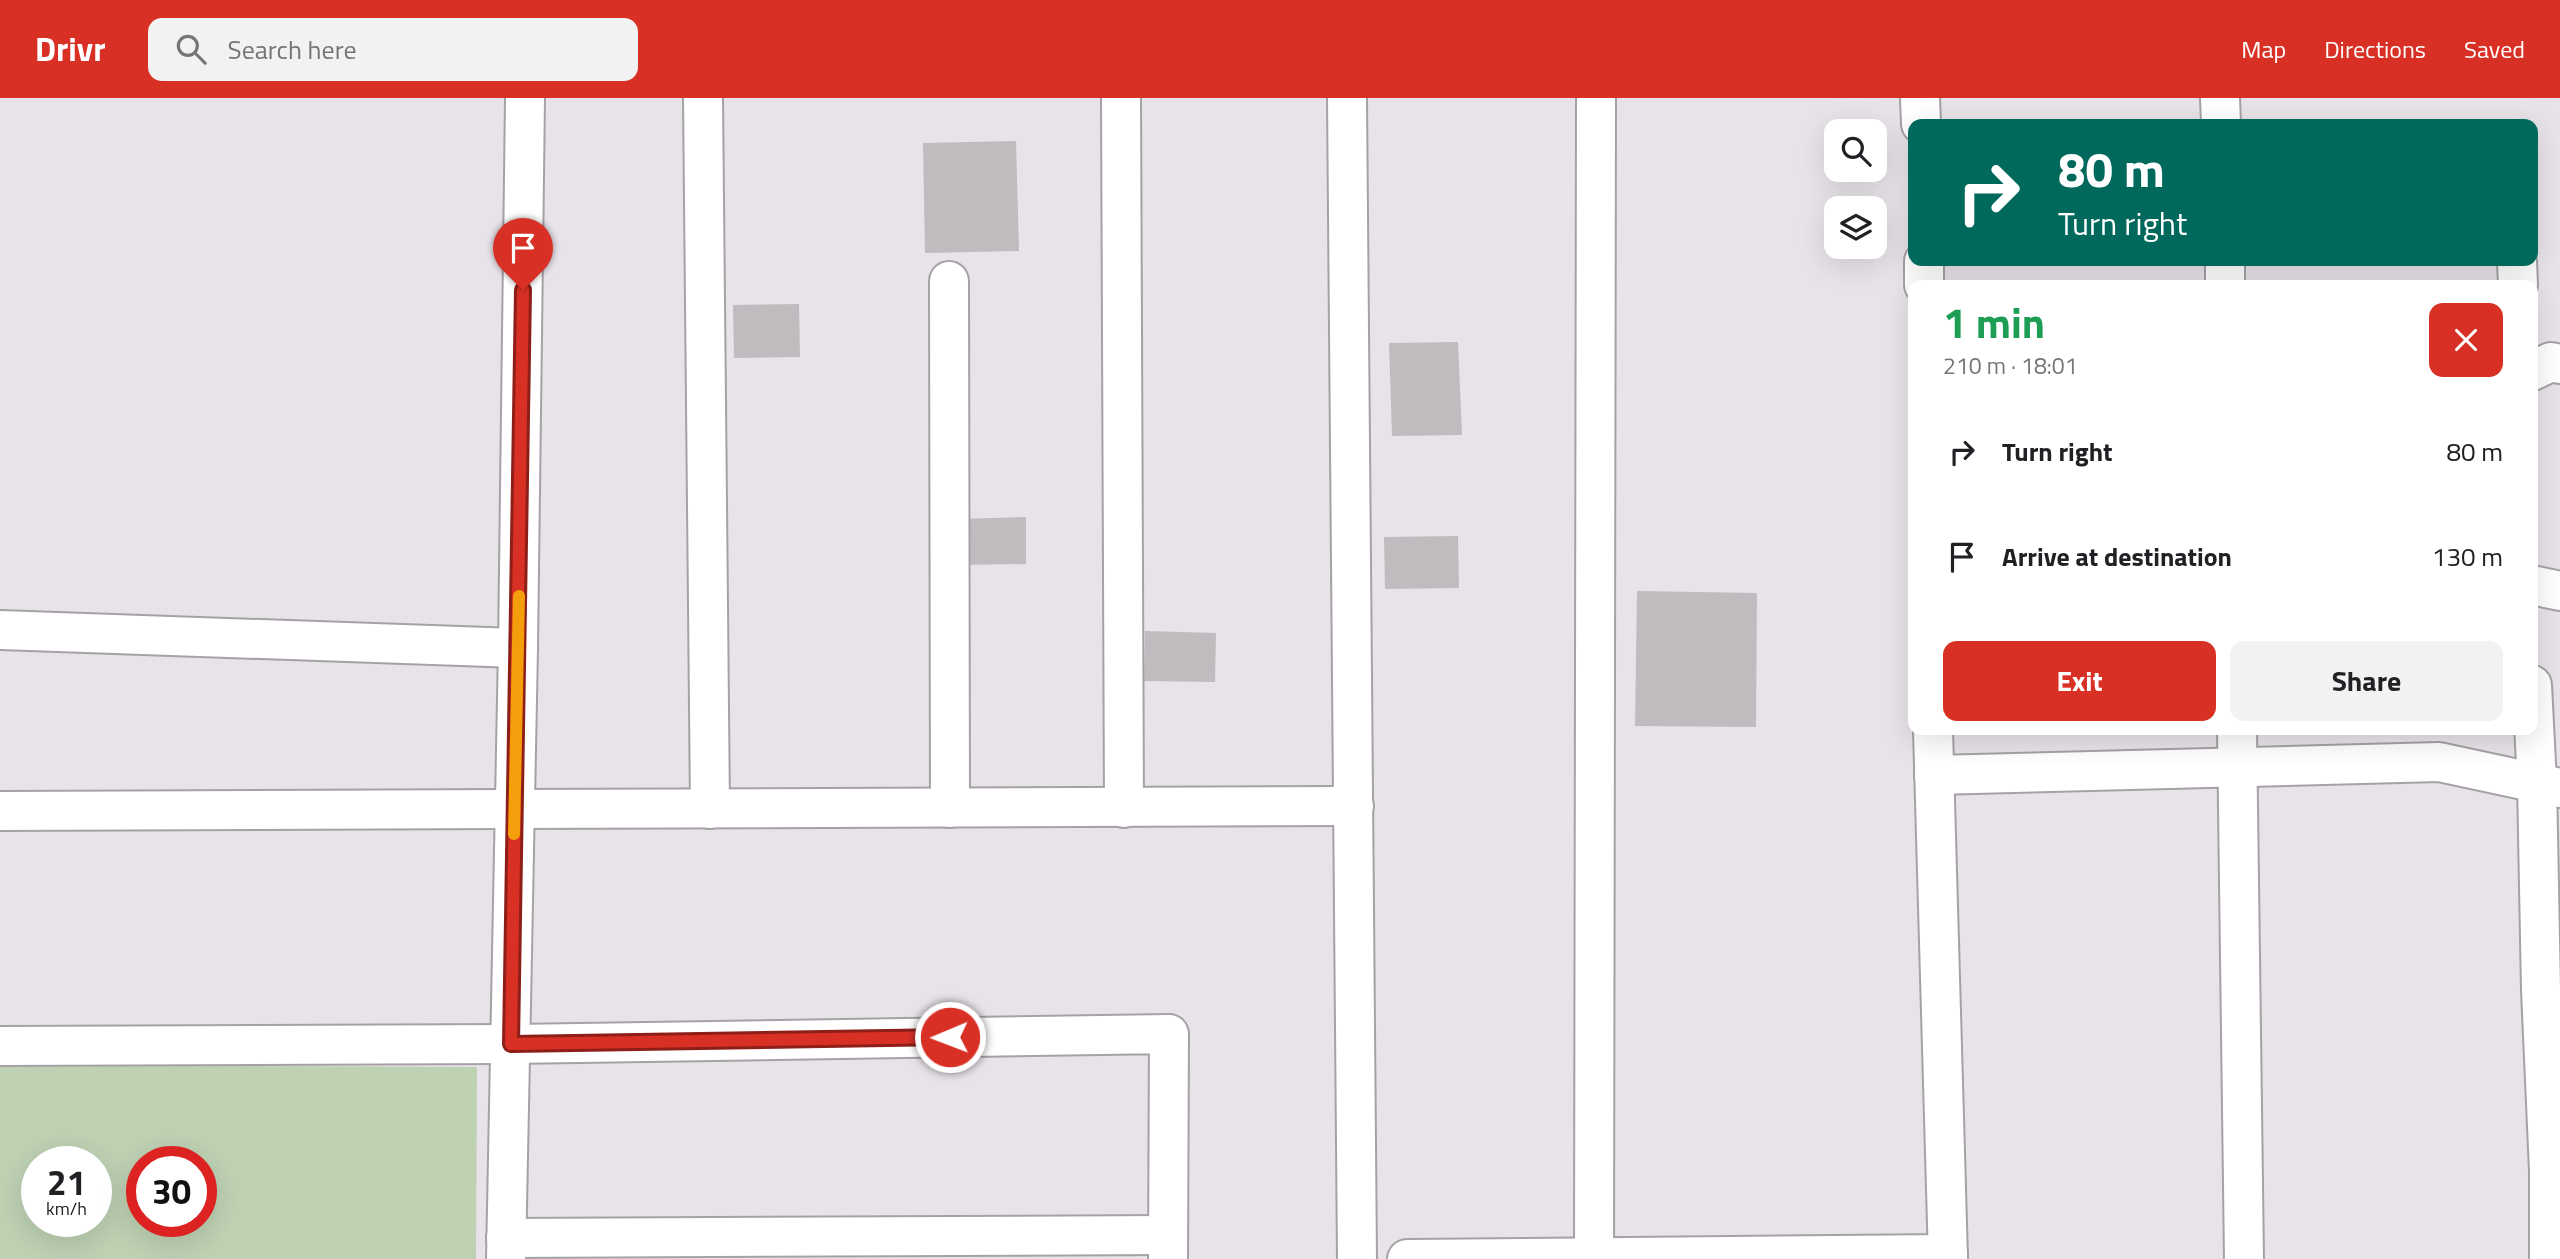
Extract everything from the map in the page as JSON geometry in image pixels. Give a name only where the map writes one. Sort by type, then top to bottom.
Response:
[{"type":"street","points":[[0,1046],[511,1044],[1169,1034],[1168,1247],[506,1248],[511,1044],[519,648],[525,98]]},
{"type":"street","points":[[703,98],[710,809]]},
{"type":"street","points":[[1121,98],[1124,807]]},
{"type":"street","points":[[1347,98],[1357,1259]]},
{"type":"street","points":[[1594,1257],[1596,98]]},
{"type":"street","points":[[1920,98],[1921,119]]},
{"type":"street","points":[[2220,98],[2221,119]]},
{"type":"street","points":[[949,281],[950,808]]},
{"type":"street","points":[[2538,367],[2551,362],[2560,364]]},
{"type":"street","points":[[2538,586],[2560,591]]},
{"type":"street","points":[[0,630],[519,648]]},
{"type":"street","points":[[2538,721],[2549,786],[2550,990],[2555,1172],[2549,1259]]},
{"type":"street","points":[[1407,1259],[1948,1256],[1933,735]]},
{"type":"street","points":[[2237,735],[2244,1259]]},
{"type":"street","points":[[1934,775],[2439,762],[2549,786]]},
{"type":"street","points":[[0,811],[1353,806]]},
{"type":"green space","points":[[0,1065],[477,1067],[476,1259],[0,1259]]},
{"type":"building","points":[[1016,141],[1019,251],[925,253],[923,143]]},
{"type":"building","points":[[799,304],[800,357],[734,358],[733,305]]},
{"type":"building","points":[[1458,342],[1462,435],[1392,436],[1389,343]]},
{"type":"building","points":[[1026,517],[1026,564],[958,565],[958,519]]},
{"type":"building","points":[[1458,536],[1459,588],[1385,589],[1384,537]]},
{"type":"building","points":[[1637,591],[1757,593],[1756,727],[1635,726]]},
{"type":"building","points":[[1145,631],[1216,633],[1215,682],[1144,681]]},
{"type":"slow traffic","points":[[514,834],[519,596]]},
{"type":"route","points":[[523,290],[511,1044],[950,1037]]}]
